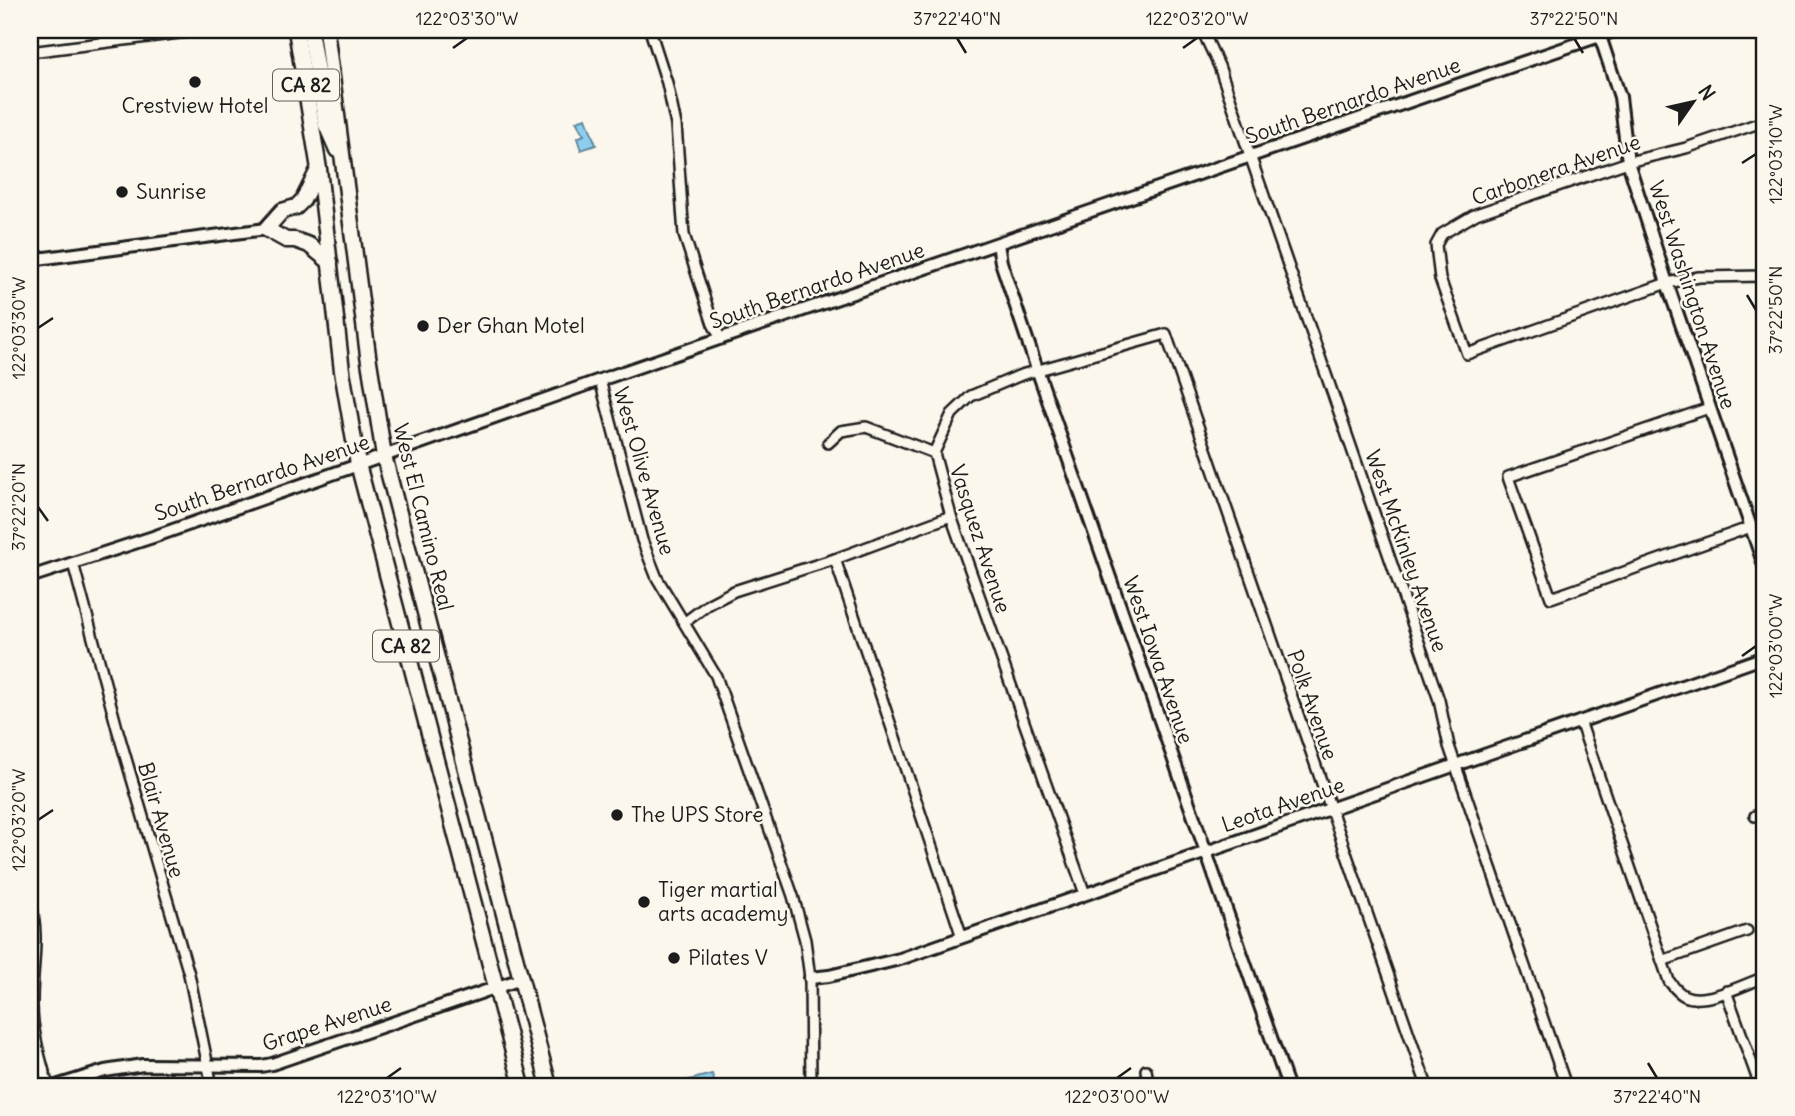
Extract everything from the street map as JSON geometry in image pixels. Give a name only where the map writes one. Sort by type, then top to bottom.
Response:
[{"type":"main road","name":"CA 82","points":[[296,30],[315,140],[342,371],[358,464],[522,1086]]},
{"type":"main road","points":[[310,30],[326,125],[344,167]]},
{"type":"main road","name":"West El Camino Real","points":[[326,30],[368,355],[384,456],[549,1086]]},
{"type":"main road","points":[[319,169],[303,200],[296,207],[282,211],[266,229],[286,240],[309,245],[330,262]]},
{"type":"street","points":[[30,52],[203,30]]},
{"type":"street","points":[[650,30],[667,83],[676,125],[684,235],[713,324],[721,339]]},
{"type":"street","name":"West McKinley Avenue","points":[[1202,30],[1219,66],[1251,156],[1439,700],[1446,736],[1566,1086]]},
{"type":"street","name":"South Bernardo Avenue","points":[[30,578],[998,244],[1599,33],[1617,30]]},
{"type":"street","name":"West Washington Avenue","points":[[1599,33],[1620,97],[1628,162],[1765,568]]},
{"type":"street","name":"Carbonera Avenue","points":[[1667,283],[1467,354],[1440,279],[1436,245],[1442,234],[1476,214],[1628,162],[1686,148],[1765,121]]},
{"type":"street","points":[[30,260],[266,229]]},
{"type":"street","name":"West Iowa Avenue","points":[[998,244],[1001,262],[1038,372],[1288,1086]]},
{"type":"street","points":[[1667,283],[1699,277],[1765,275]]},
{"type":"street","name":"Vasquez Avenue","points":[[1085,894],[951,516],[934,453],[952,414],[971,396],[1021,375],[1166,334]]},
{"type":"street","name":"Polk Avenue","points":[[1166,334],[1427,1086]]},
{"type":"street","name":"West Olive Avenue","points":[[600,380],[642,540],[657,578],[716,676],[796,907],[805,940],[810,978],[811,1086]]},
{"type":"street","points":[[1709,408],[1508,477],[1551,598],[1751,527]]},
{"type":"street","points":[[828,443],[841,431],[866,428],[934,453]]},
{"type":"street","points":[[685,622],[709,604],[734,591],[835,559],[951,516]]},
{"type":"street","points":[[835,559],[962,937]]},
{"type":"street","name":"Blair Avenue","points":[[73,564],[188,974],[212,1086]]},
{"type":"street","name":"Leota Avenue","points":[[810,978],[889,962],[1765,657]]},
{"type":"street","points":[[1580,722],[1669,981],[1684,996],[1696,999],[1765,977]]},
{"type":"street","points":[[1755,816],[1765,815]]},
{"type":"street","points":[[30,901],[36,955],[32,1001],[36,1043],[48,1086]]},
{"type":"street","points":[[1662,961],[1747,931]]},
{"type":"street","name":"Grape Avenue","points":[[56,1086],[106,1071],[134,1066],[272,1064],[521,979]]},
{"type":"street","points":[[1723,992],[1760,1086]]},
{"type":"street","points":[[1146,1070],[1149,1086]]},
{"type":"water","points":[[586,118],[596,145],[581,150],[577,138],[584,135],[576,121]]},
{"type":"water","points":[[712,1074],[716,1086],[679,1086],[678,1083]]},
{"type":"place","name":"Crestview Hotel","points":[[195,82]]},
{"type":"place","name":"Sunrise","points":[[122,192]]},
{"type":"place","name":"Der Ghan Motel","points":[[423,326]]},
{"type":"place","name":"The UPS Store","points":[[617,815]]},
{"type":"place","name":"Tiger martial arts academy","points":[[644,902]]},
{"type":"place","name":"Pilates V","points":[[674,958]]}]
